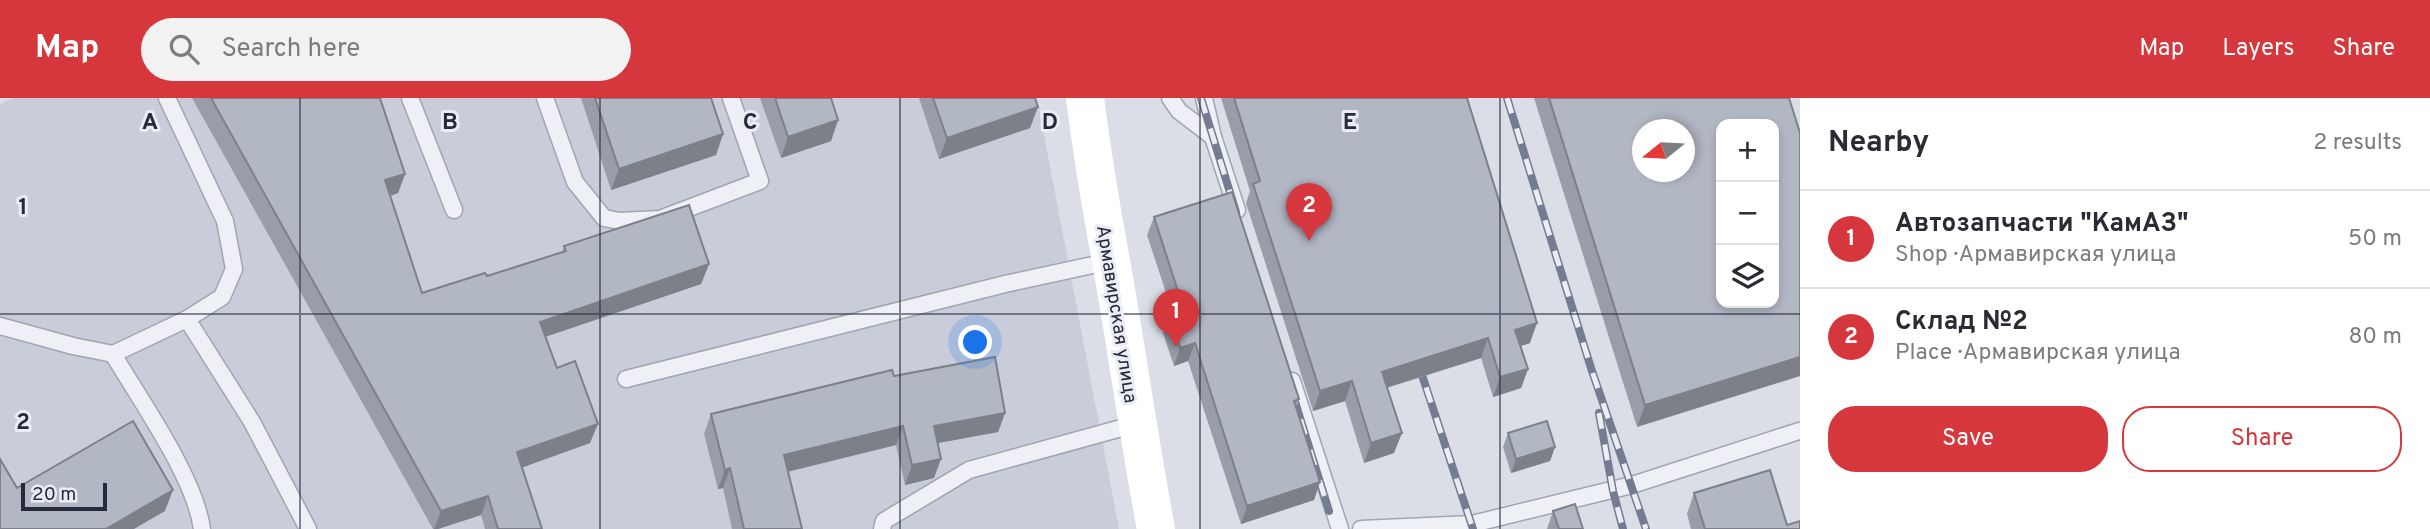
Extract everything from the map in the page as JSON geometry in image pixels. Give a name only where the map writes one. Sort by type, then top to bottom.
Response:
[{"type":"main road","name":"Армавирская улица","points":[[1085,98],[1096,185],[1156,529]]},
{"type":"lane","points":[[0,326],[113,354],[187,318],[222,297],[234,269],[225,221],[167,98]]},
{"type":"lane","points":[[410,98],[454,210]]},
{"type":"lane","points":[[545,98],[575,182],[604,218],[620,221],[660,219],[760,181],[731,98]]},
{"type":"lane","points":[[1170,98],[1179,111],[1213,137]]},
{"type":"lane","points":[[1204,98],[1213,137],[1242,228]]},
{"type":"lane","points":[[626,379],[1005,284],[1111,261]]},
{"type":"lane","points":[[187,318],[252,422],[308,529]]},
{"type":"lane","points":[[113,354],[178,465],[200,513],[202,529]]},
{"type":"lane","points":[[1289,372],[1340,529]]},
{"type":"lane","points":[[882,529],[884,521],[970,470],[1136,424]]},
{"type":"lane","points":[[1362,529],[1472,524],[1623,488],[1799,431]]},
{"type":"shaded area","points":[[13,98],[1037,98],[1119,529],[0,529],[0,104]]},
{"type":"building","points":[[211,98],[380,98],[405,174],[385,180],[422,293],[566,251],[564,246],[689,205],[709,264],[540,322],[557,368],[575,361],[598,424],[517,452],[542,529],[498,529],[488,496],[441,511]]},
{"type":"building","points":[[595,98],[711,98],[723,134],[619,169]]},
{"type":"building","points":[[775,98],[831,98],[838,120],[788,137]]},
{"type":"building","points":[[933,98],[1035,98],[1038,107],[947,138]]},
{"type":"building","points":[[1234,98],[1467,98],[1537,323],[1515,330],[1528,369],[1500,377],[1488,338],[1382,372],[1402,433],[1371,443],[1352,381],[1320,391],[1253,184],[1260,181]]},
{"type":"building","points":[[1549,98],[1789,98],[1800,133],[1800,357],[1645,405]]},
{"type":"building","points":[[1232,192],[1299,399],[1294,401],[1320,482],[1247,506],[1195,343],[1180,348],[1170,315],[1184,310],[1154,217]]},
{"type":"building","points":[[995,357],[1005,413],[934,426],[941,459],[912,465],[903,426],[784,455],[802,529],[744,529],[730,468],[725,470],[711,414],[892,370],[894,376]]},
{"type":"building","points":[[133,421],[173,490],[106,529],[0,529],[0,459],[17,488]]},
{"type":"building","points":[[1547,421],[1555,447],[1516,459],[1508,433]]},
{"type":"building","points":[[1770,470],[1787,525],[1800,521],[1800,529],[1705,529],[1694,493]]},
{"type":"building","points":[[1575,504],[1583,529],[1559,529],[1553,511]]},
{"type":"railway","points":[[1201,98],[1236,212]]},
{"type":"railway","points":[[1507,98],[1591,368],[1646,529]]},
{"type":"railway","points":[[1416,357],[1473,529]]},
{"type":"railway","points":[[1291,389],[1329,511]]},
{"type":"railway","points":[[1599,413],[1623,529]]},
{"type":"place","name":"Склад №2","points":[[1309,241]]},
{"type":"place","name":"Автозапчасти \"КамАЗ\"","points":[[1176,347]]}]
